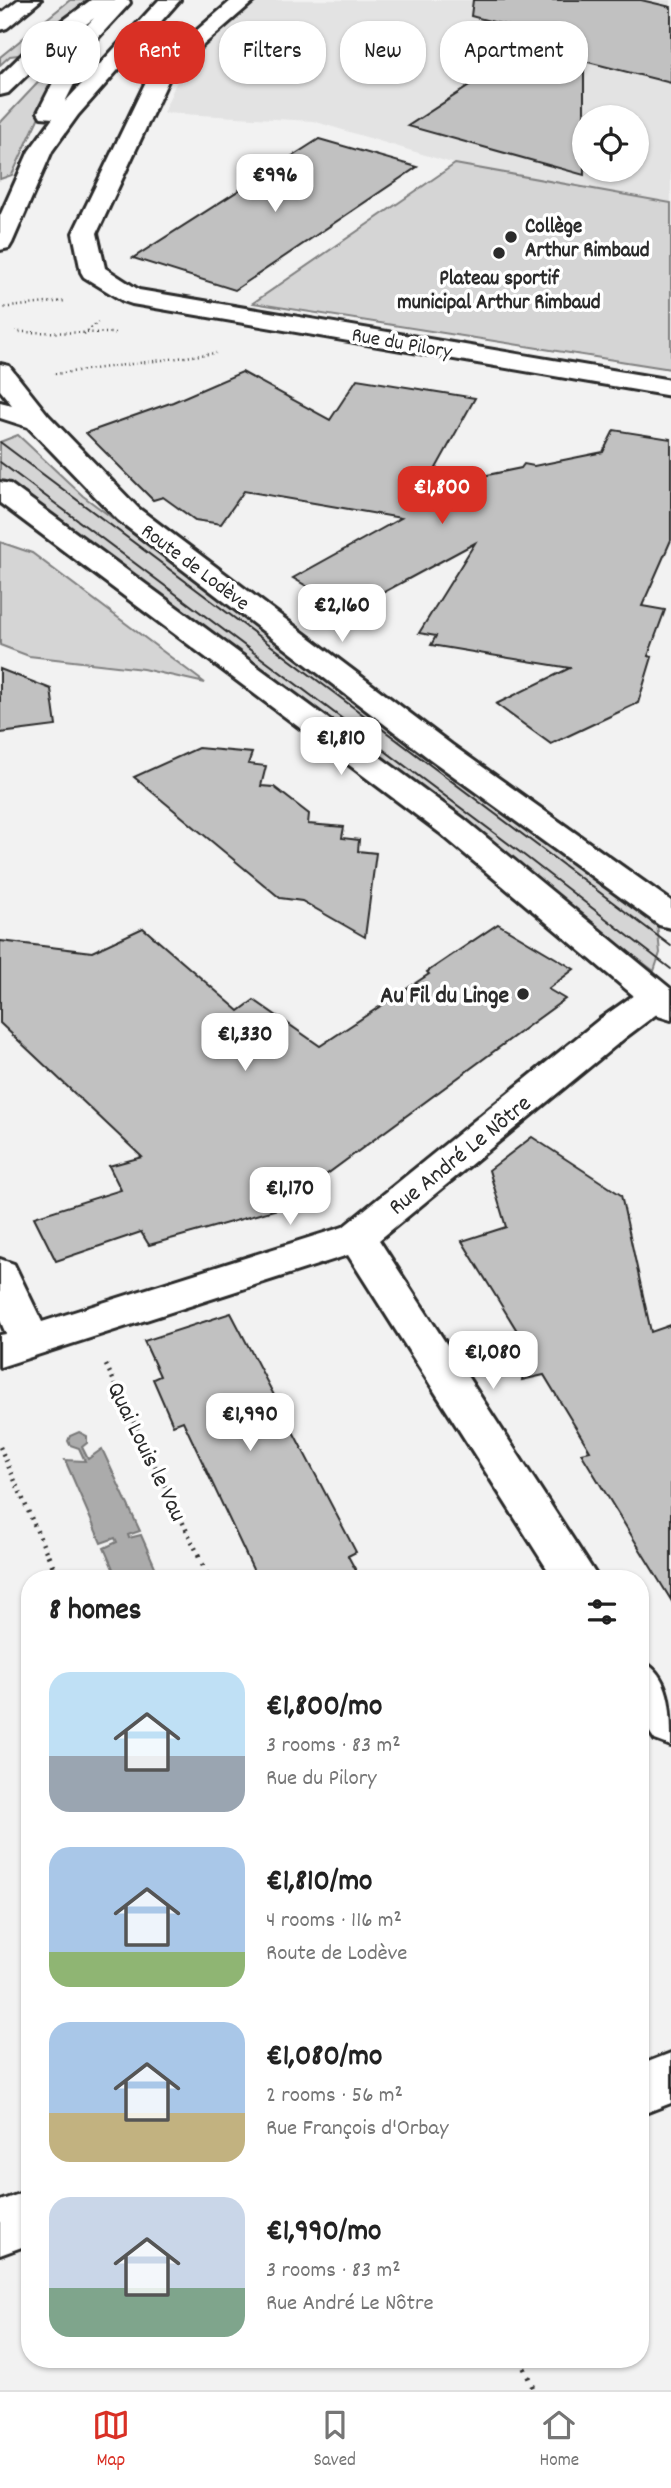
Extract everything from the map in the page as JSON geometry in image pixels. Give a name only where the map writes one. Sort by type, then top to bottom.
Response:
[{"type":"main road","points":[[0,24],[31,0]]},
{"type":"main road","points":[[0,88],[45,44],[105,0]]},
{"type":"main road","points":[[41,151],[46,117],[70,71],[88,37],[120,0]]},
{"type":"main road","points":[[0,243],[41,151],[70,110],[170,0]]},
{"type":"main road","name":"Rue du Pilory","points":[[245,0],[163,69],[85,233],[93,272],[132,296],[671,388]]},
{"type":"main road","points":[[0,372],[38,421]]},
{"type":"main road","name":"Route de Lodève","points":[[0,410],[38,421],[128,514],[441,752],[671,917]]},
{"type":"main road","points":[[0,490],[452,826],[666,990]]},
{"type":"main road","points":[[0,516],[50,525]]},
{"type":"main road","name":"Rue André Le Nôtre","points":[[15,1347],[357,1237],[613,1028],[666,990]]},
{"type":"main road","points":[[357,1237],[571,1570]]},
{"type":"main road","points":[[0,1274],[15,1347]]},
{"type":"main road","points":[[649,1693],[671,1726]]},
{"type":"main road","points":[[649,2087],[671,2078]]},
{"type":"main road","points":[[0,2228],[21,2220]]},
{"type":"path","points":[[14,332],[84,334]]},
{"type":"path","points":[[54,374],[218,353]]},
{"type":"path","name":"Quai Louis le Vau","points":[[87,1323],[205,1570]]},
{"type":"path","points":[[0,1447],[54,1570]]},
{"type":"path","points":[[524,2368],[534,2390]]},
{"type":"shaded area","points":[[70,0],[93,0],[67,21],[44,21]]},
{"type":"shaded area","name":"Collège Arthur Rimbaud","points":[[254,0],[671,0],[671,369],[253,303],[455,164],[313,121],[163,113],[176,84],[205,84],[205,43],[219,31],[219,84],[326,84],[326,21],[230,21]]},
{"type":"shaded area","points":[[21,40],[21,55],[10,56],[0,65],[0,57]]},
{"type":"shaded area","points":[[37,84],[54,84],[12,175],[0,179],[0,123]]},
{"type":"shaded area","name":"Plateau sportif municipal Arthur Rimbaud","points":[[455,164],[671,203],[671,369],[253,303]]},
{"type":"shaded area","points":[[18,435],[83,496],[657,923],[660,953],[654,971],[63,523],[0,481],[0,442]]},
{"type":"shaded area","points":[[0,542],[32,553],[205,683],[143,669],[29,656],[0,645]]},
{"type":"shaded area","points":[[79,1432],[87,1436],[87,1443],[82,1447],[88,1459],[102,1449],[140,1531],[128,1535],[129,1538],[141,1535],[156,1570],[114,1570],[104,1548],[117,1542],[115,1538],[101,1543],[65,1460],[85,1461],[79,1448],[70,1445],[70,1436]]},
{"type":"building","points":[[473,0],[641,0],[671,7],[671,83],[588,62],[588,21],[490,21],[471,16]]},
{"type":"building","points":[[472,84],[584,84],[584,105],[572,105],[572,172],[408,126]]},
{"type":"building","points":[[319,139],[417,167],[235,290],[133,258]]},
{"type":"building","points":[[242,372],[330,420],[357,379],[475,398],[425,488],[521,468],[524,464],[534,466],[603,452],[614,430],[671,439],[671,540],[642,606],[665,610],[648,656],[652,657],[638,703],[551,744],[496,704],[570,668],[431,645],[436,636],[419,633],[475,543],[349,611],[293,578],[401,518],[244,491],[221,524],[195,520],[163,497],[153,500],[86,433],[173,402]]},
{"type":"building","points":[[0,669],[51,689],[56,726],[0,733]]},
{"type":"building","points":[[198,748],[252,753],[248,764],[266,766],[261,786],[274,787],[309,814],[308,824],[344,827],[342,838],[359,840],[358,851],[376,853],[365,937],[302,901],[280,898],[134,777]]},
{"type":"building","points":[[498,924],[574,969],[548,989],[565,999],[281,1208],[149,1245],[141,1232],[56,1261],[34,1217],[121,1190],[109,1166],[142,1157],[0,1023],[0,941],[92,952],[143,928],[239,1011],[254,1000],[320,1046],[429,974],[427,972]]},
{"type":"building","points":[[532,1137],[621,1195],[651,1332],[671,1325],[671,1600],[581,1453],[590,1451],[544,1375],[522,1380],[527,1347],[462,1241],[506,1227],[489,1170]]},
{"type":"building","points":[[231,1313],[356,1552],[348,1556],[356,1570],[253,1570],[183,1421],[173,1425],[153,1379],[160,1376],[144,1341]]},
{"type":"tram line","points":[[0,442],[671,946]]},
{"type":"tram line","points":[[0,462],[525,856],[671,969]]},
{"type":"place","name":"Collège Arthur Rimbaud","points":[[511,237]]},
{"type":"place","name":"Plateau sportif municipal Arthur Rimbaud","points":[[499,253]]},
{"type":"place","name":"Au Fil du Linge","points":[[523,994]]}]
